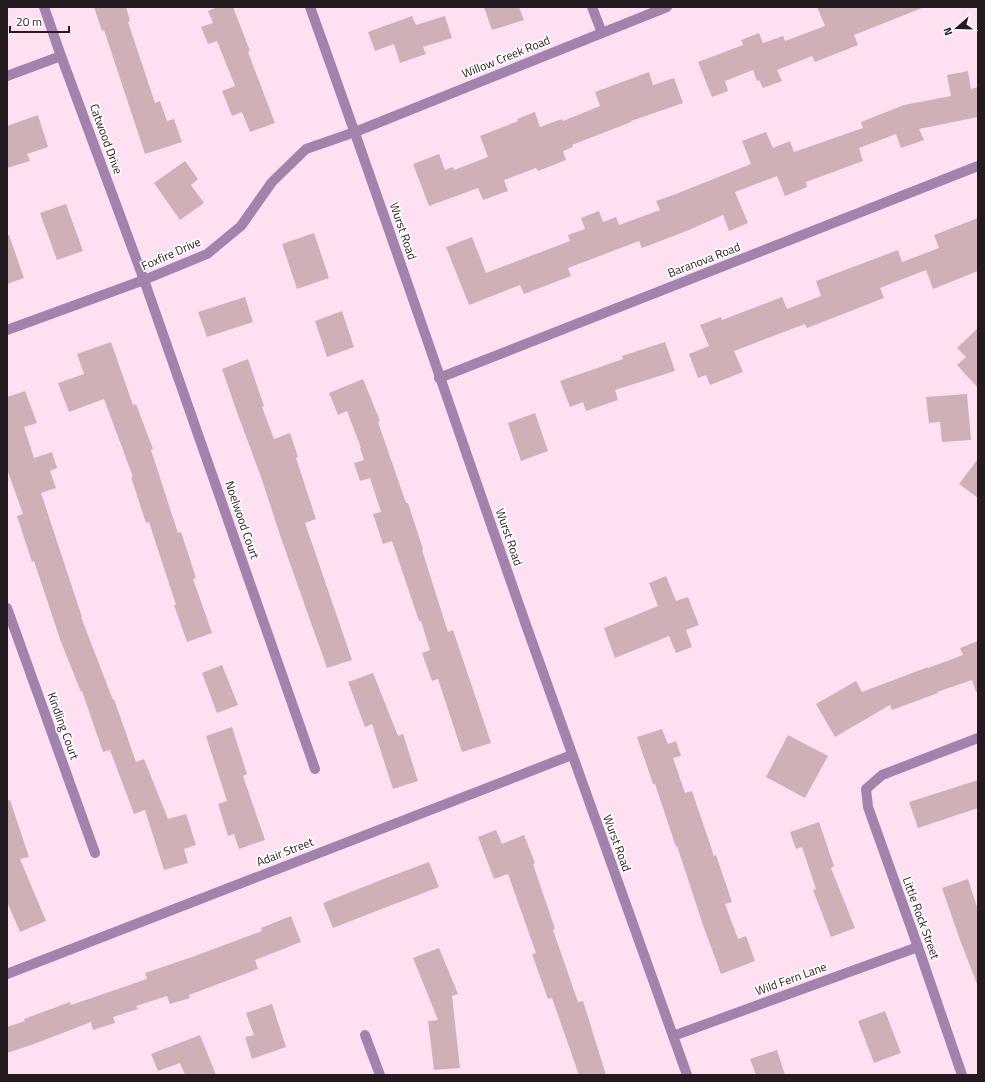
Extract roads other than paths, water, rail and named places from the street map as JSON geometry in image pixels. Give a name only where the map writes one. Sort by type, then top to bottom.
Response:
[{"type":"street","name":"Catwood Drive","points":[[44,7],[144,280]]},
{"type":"street","name":"Wurst Road","points":[[310,7],[572,755],[687,1075]]},
{"type":"street","points":[[592,7],[602,33]]},
{"type":"street","name":"Willow Creek Road","points":[[355,132],[667,7]]},
{"type":"street","points":[[7,76],[61,56]]},
{"type":"street","name":"Foxfire Drive","points":[[7,330],[144,280],[207,254],[240,226],[272,182],[306,150],[355,132]]},
{"type":"street","name":"Baranova Road","points":[[439,378],[978,166]]},
{"type":"street","name":"Noelwood Court","points":[[144,280],[315,769]]},
{"type":"street","name":"Kindling Court","points":[[7,608],[95,853]]},
{"type":"street","name":"Little Rock Street","points":[[962,1075],[868,807],[866,789],[882,775],[978,738]]},
{"type":"street","name":"Adair Street","points":[[7,974],[572,755]]},
{"type":"street","name":"Wild Fern Lane","points":[[673,1036],[918,947]]},
{"type":"street","points":[[365,1035],[380,1075]]}]
